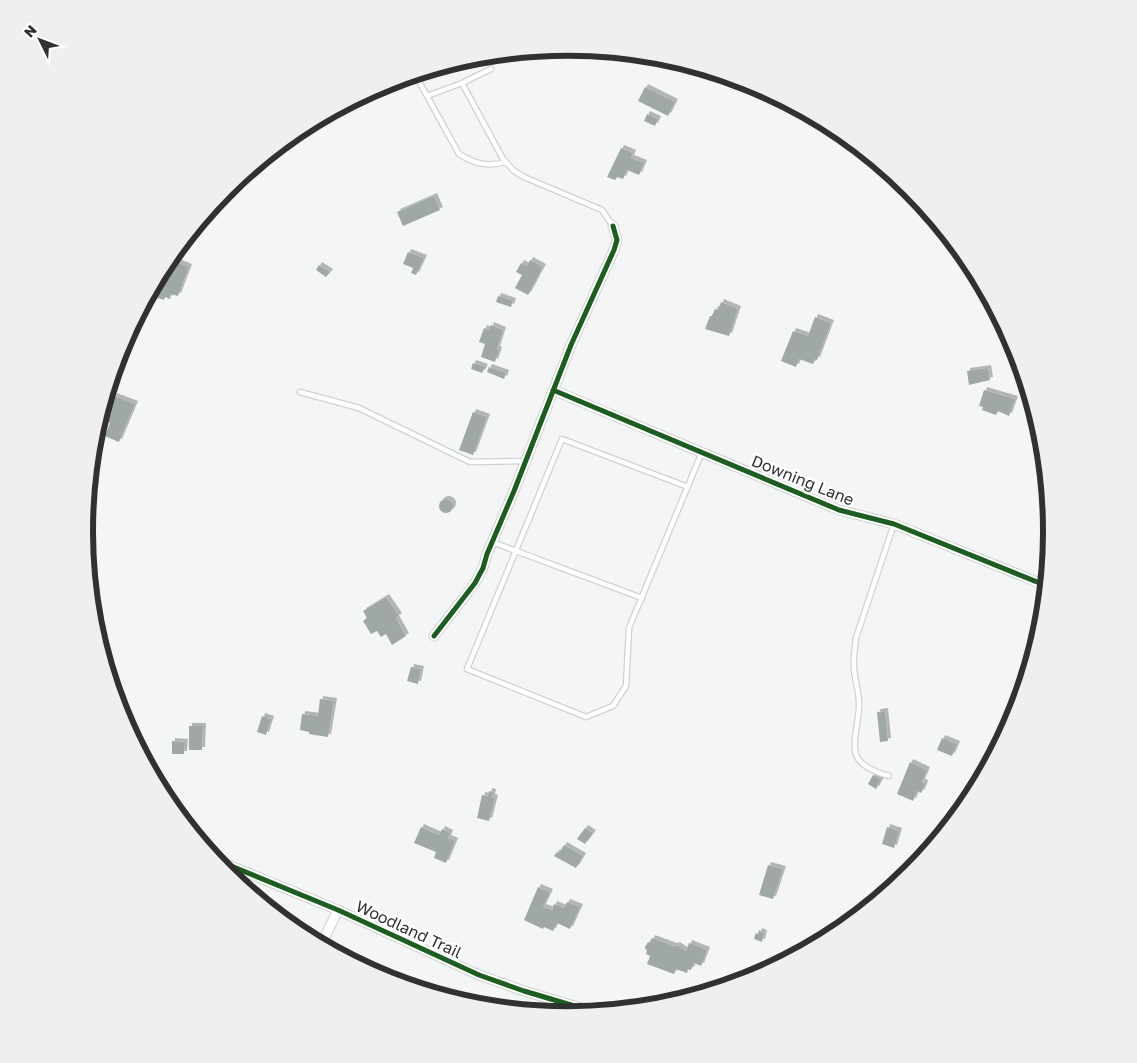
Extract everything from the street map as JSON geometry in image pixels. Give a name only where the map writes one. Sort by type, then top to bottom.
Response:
[{"type":"street","points":[[434,636],[475,583],[483,568],[571,345],[614,250],[617,240],[613,226]]},
{"type":"street","name":"Downing Lane","points":[[553,390],[839,510],[894,524],[1041,584]]},
{"type":"street","name":"Woodland Trail","points":[[230,865],[338,910],[479,975],[577,1007]]},
{"type":"street","points":[[324,939],[338,910]]},
{"type":"lane","points":[[427,96],[491,69]]},
{"type":"lane","points":[[418,80],[459,154],[468,159],[492,166],[506,162]]},
{"type":"lane","points":[[462,82],[506,162],[514,171],[602,210],[613,226]]},
{"type":"lane","points":[[300,392],[359,408],[470,462],[525,461]]},
{"type":"lane","points":[[688,486],[562,439],[467,669],[586,717],[613,706],[626,686],[629,628],[642,598],[702,452]]},
{"type":"lane","points":[[889,776],[875,772],[863,764],[856,756],[855,747],[860,706],[854,670],[854,655],[856,638],[894,524]]},
{"type":"lane","points":[[492,542],[642,598]]},
{"type":"building","points":[[645,87],[675,102],[668,116],[638,101]]},
{"type":"building","points":[[647,114],[658,119],[655,126],[644,121]]},
{"type":"building","points":[[621,148],[633,153],[631,158],[644,163],[639,175],[627,170],[623,179],[617,177],[615,180],[607,177]]},
{"type":"building","points":[[434,196],[440,210],[403,226],[397,212]]},
{"type":"building","points":[[408,252],[424,258],[416,275],[411,273],[413,268],[403,264]]},
{"type":"building","points":[[530,260],[543,267],[528,295],[515,288],[522,275],[516,272],[521,263],[527,266]]},
{"type":"building","points":[[177,262],[189,267],[178,296],[171,294],[170,299],[165,297],[164,300],[155,297]]},
{"type":"building","points":[[319,265],[330,272],[326,277],[316,270]]},
{"type":"building","points":[[498,296],[513,301],[511,307],[496,302]]},
{"type":"building","points":[[721,302],[738,309],[729,336],[705,329],[710,316],[712,316],[715,309],[718,310]]},
{"type":"building","points":[[815,317],[831,323],[817,360],[815,359],[813,364],[799,359],[796,367],[781,361],[793,331],[808,336]]},
{"type":"building","points":[[491,325],[503,330],[495,362],[481,357],[485,344],[479,342],[484,328],[489,330]]},
{"type":"building","points":[[473,363],[485,367],[482,373],[471,369]]},
{"type":"building","points":[[489,367],[506,373],[504,379],[487,372]]},
{"type":"building","points":[[988,368],[990,380],[969,385],[967,371]]},
{"type":"building","points":[[984,390],[1015,399],[1009,416],[998,411],[996,415],[982,410],[983,407],[979,406]]},
{"type":"building","points":[[114,396],[135,404],[119,442],[105,436],[110,423],[106,421]]},
{"type":"building","points":[[473,412],[487,417],[473,455],[459,450]]},
{"type":"building","points":[[443,499],[449,499],[453,506],[449,513],[443,513],[439,509],[439,503]]},
{"type":"building","points":[[386,597],[399,616],[396,618],[406,636],[392,645],[386,634],[381,637],[377,631],[371,634],[363,621],[367,618],[363,611]]},
{"type":"building","points":[[411,667],[421,669],[418,684],[407,681]]},
{"type":"building","points":[[320,699],[334,701],[328,737],[309,734],[309,732],[300,730],[302,714],[318,716]]},
{"type":"building","points":[[885,711],[888,741],[880,742],[877,712]]},
{"type":"building","points":[[262,716],[271,719],[266,735],[257,732]]},
{"type":"building","points":[[189,726],[203,726],[202,750],[189,750]]},
{"type":"building","points":[[942,738],[957,744],[952,756],[937,750]]},
{"type":"building","points":[[172,741],[185,742],[184,754],[172,754]]},
{"type":"building","points":[[910,762],[927,770],[922,782],[925,783],[924,787],[921,793],[917,791],[913,801],[897,794]]},
{"type":"building","points":[[873,775],[881,780],[876,789],[868,784]]},
{"type":"building","points":[[489,791],[493,792],[492,797],[495,798],[489,821],[477,818],[482,795],[488,796]]},
{"type":"building","points":[[421,827],[439,835],[442,829],[450,833],[448,838],[455,841],[446,863],[434,858],[436,852],[414,843]]},
{"type":"building","points":[[887,827],[899,831],[894,848],[882,844]]},
{"type":"building","points":[[585,828],[593,833],[585,844],[577,839]]},
{"type":"building","points":[[564,845],[583,856],[576,868],[554,856],[557,852],[559,853]]},
{"type":"building","points":[[768,865],[783,869],[773,899],[759,895]]},
{"type":"building","points":[[538,887],[550,892],[543,907],[552,910],[554,904],[564,908],[567,902],[580,907],[570,929],[557,923],[553,931],[544,927],[543,929],[524,920]]},
{"type":"building","points":[[759,931],[764,933],[762,942],[754,939]]},
{"type":"building","points":[[652,938],[674,946],[677,945],[686,951],[689,943],[707,950],[701,966],[694,963],[691,970],[688,969],[687,973],[676,969],[674,974],[647,964],[650,956],[646,954],[647,950],[645,947]]},
{"type":"cycle path","points":[[434,636],[475,583],[483,568],[571,345],[614,250],[617,240],[613,226]]},
{"type":"cycle path","points":[[553,390],[839,510],[894,524],[1041,584]]},
{"type":"cycle path","points":[[230,865],[338,910],[479,975],[577,1007]]}]
